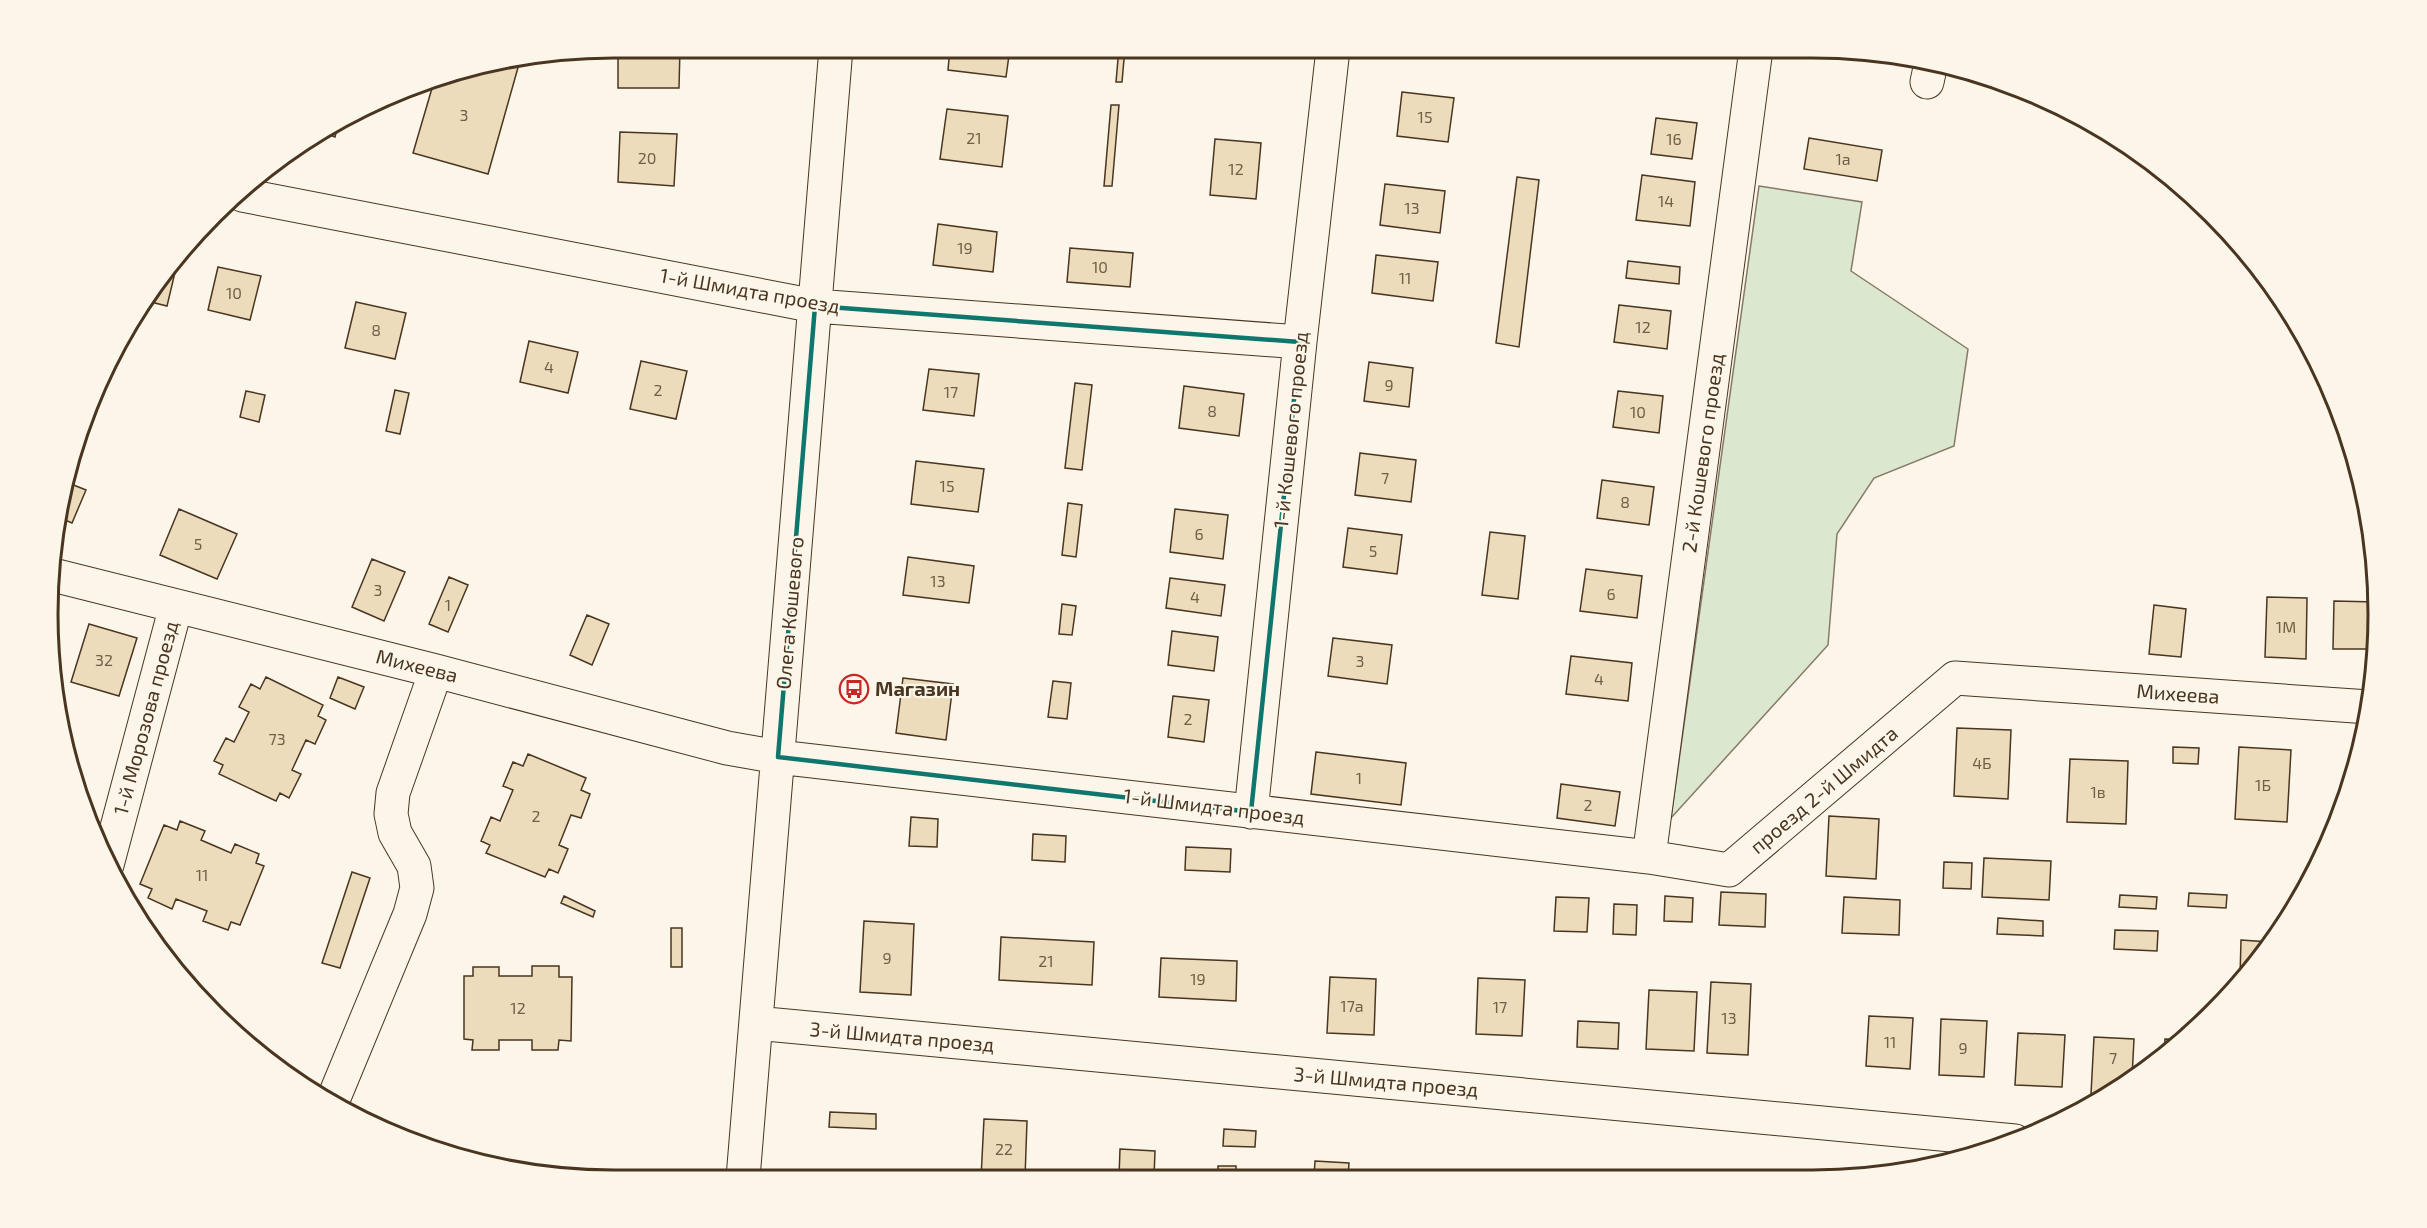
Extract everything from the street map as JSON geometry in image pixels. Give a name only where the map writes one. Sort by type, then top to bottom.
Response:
[{"type":"street","name":"Олега Кошевого","points":[[744,1170],[835,58]]},
{"type":"street","name":"1-й Кошевого проезд","points":[[1251,812],[1332,58]]},
{"type":"street","name":"2-й Кошевого проезд","points":[[1650,857],[1755,58]]},
{"type":"street","name":"1-й Шмидта проезд","points":[[248,196],[815,306],[1300,342]]},
{"type":"street","name":"Михеева","points":[[60,577],[436,671],[727,748],[778,757]]},
{"type":"street","name":"1-й Морозова проезд","points":[[111,849],[176,606]]},
{"type":"street","points":[[335,1095],[410,914],[417,888],[414,866],[395,833],[391,814],[393,793],[436,671]]},
{"type":"street","name":"проезд 2-й Шмидта","points":[[1650,857],[1729,870],[1955,678],[1987,681]]},
{"type":"street","name":"Михеева","points":[[1987,681],[2361,706]]},
{"type":"street","name":"1-й Шмидта проезд","points":[[778,757],[1650,857]]},
{"type":"street","name":"3-й Шмидта проезд","points":[[756,1023],[1994,1139]]},
{"type":"highlighted area","points":[[815,306],[1300,342],[1251,812],[778,757]]},
{"type":"green space","points":[[1759,186],[1862,202],[1851,271],[1968,349],[1954,446],[1874,478],[1837,534],[1828,645],[1671,818]]},
{"type":"building","points":[[618,58],[680,58],[679,88],[618,88]]},
{"type":"building","points":[[949,58],[1009,58],[1006,77],[948,70]]},
{"type":"building","points":[[1118,58],[1124,58],[1122,82],[1116,82]]},
{"type":"building","points":[[518,67],[488,174],[413,153],[432,89],[470,77]]},
{"type":"building","points":[[1402,92],[1454,98],[1448,142],[1397,136]]},
{"type":"building","points":[[1111,105],[1119,105],[1112,186],[1104,186]]},
{"type":"building","points":[[947,109],[1008,116],[1002,167],[940,159]]},
{"type":"building","points":[[1656,118],[1697,123],[1692,159],[1651,154]]},
{"type":"building","points":[[620,132],[677,134],[674,186],[618,182]]},
{"type":"building","points":[[1809,138],[1882,150],[1877,181],[1804,169]]},
{"type":"building","points":[[1215,139],[1261,143],[1256,199],[1210,195]]},
{"type":"building","points":[[1642,175],[1695,182],[1690,226],[1636,220]]},
{"type":"building","points":[[1517,177],[1539,180],[1519,347],[1496,343]]},
{"type":"building","points":[[1385,184],[1445,191],[1440,233],[1380,225]]},
{"type":"building","points":[[938,224],[997,232],[993,272],[933,265]]},
{"type":"building","points":[[1070,248],[1133,253],[1130,287],[1067,282]]},
{"type":"building","points":[[1376,255],[1438,262],[1433,301],[1372,293]]},
{"type":"building","points":[[1628,261],[1680,267],[1679,284],[1626,278]]},
{"type":"building","points":[[218,267],[261,276],[250,320],[208,310]]},
{"type":"building","points":[[175,274],[167,306],[154,303]]},
{"type":"building","points":[[356,302],[406,313],[395,359],[345,348]]},
{"type":"building","points":[[1619,305],[1671,311],[1667,349],[1614,342]]},
{"type":"building","points":[[529,341],[578,352],[568,393],[520,382]]},
{"type":"building","points":[[641,361],[687,371],[676,419],[630,409]]},
{"type":"building","points":[[1369,362],[1413,368],[1409,407],[1364,401]]},
{"type":"building","points":[[929,369],[979,374],[974,416],[923,410]]},
{"type":"building","points":[[1075,383],[1092,385],[1082,470],[1065,468]]},
{"type":"building","points":[[1184,386],[1244,394],[1239,436],[1179,428]]},
{"type":"building","points":[[395,390],[409,393],[400,434],[386,431]]},
{"type":"building","points":[[246,391],[265,395],[259,422],[240,417]]},
{"type":"building","points":[[1618,391],[1663,396],[1659,433],[1613,427]]},
{"type":"building","points":[[1360,453],[1416,460],[1411,502],[1355,495]]},
{"type":"building","points":[[916,461],[984,469],[978,512],[911,504]]},
{"type":"building","points":[[1602,480],[1654,487],[1649,525],[1597,518]]},
{"type":"building","points":[[74,485],[86,490],[72,523],[66,521]]},
{"type":"building","points":[[1068,503],[1082,505],[1076,557],[1062,555]]},
{"type":"building","points":[[179,509],[237,534],[217,579],[160,555]]},
{"type":"building","points":[[1175,509],[1228,515],[1223,559],[1170,552]]},
{"type":"building","points":[[1348,528],[1402,535],[1397,574],[1343,567]]},
{"type":"building","points":[[1490,532],[1525,536],[1518,599],[1482,595]]},
{"type":"building","points":[[908,557],[974,566],[969,603],[903,595]]},
{"type":"building","points":[[372,559],[405,572],[384,621],[352,607]]},
{"type":"building","points":[[1586,569],[1642,576],[1637,618],[1580,611]]},
{"type":"building","points":[[449,577],[468,585],[448,632],[429,624]]},
{"type":"building","points":[[1170,578],[1225,585],[1221,616],[1166,608]]},
{"type":"building","points":[[2267,597],[2307,598],[2306,659],[2265,657]]},
{"type":"building","points":[[2334,601],[2368,602],[2367,649],[2333,649]]},
{"type":"building","points":[[1062,604],[1076,606],[1072,635],[1059,634]]},
{"type":"building","points":[[2154,605],[2186,609],[2181,657],[2149,654]]},
{"type":"building","points":[[587,615],[609,624],[592,665],[570,655]]},
{"type":"building","points":[[89,624],[137,638],[119,696],[71,682]]},
{"type":"building","points":[[1172,631],[1218,637],[1214,671],[1168,665]]},
{"type":"building","points":[[1333,638],[1392,645],[1387,684],[1328,676]]},
{"type":"building","points":[[1571,656],[1632,663],[1628,701],[1566,694]]},
{"type":"building","points":[[266,677],[323,705],[318,716],[326,720],[315,744],[306,740],[292,770],[301,774],[289,798],[280,793],[276,801],[219,774],[223,765],[214,761],[226,738],[234,742],[249,712],[239,707],[251,684],[260,689]]},
{"type":"building","points":[[338,677],[364,687],[355,709],[330,698]]},
{"type":"building","points":[[903,678],[953,684],[946,740],[896,733]]},
{"type":"building","points":[[1053,681],[1071,683],[1067,719],[1048,717]]},
{"type":"building","points":[[1173,696],[1209,700],[1204,742],[1168,737]]},
{"type":"building","points":[[1957,728],[2011,730],[2008,799],[1954,796]]},
{"type":"building","points":[[2173,747],[2199,748],[2198,764],[2173,763]]},
{"type":"building","points":[[2239,747],[2291,750],[2287,822],[2235,819]]},
{"type":"building","points":[[1316,752],[1406,763],[1401,805],[1311,794]]},
{"type":"building","points":[[528,754],[586,778],[581,790],[590,794],[581,818],[571,815],[559,845],[568,849],[558,873],[549,869],[545,877],[486,853],[490,845],[481,841],[491,817],[500,821],[513,790],[503,786],[513,762],[523,766]]},
{"type":"building","points":[[2070,759],[2128,761],[2126,824],[2067,822]]},
{"type":"building","points":[[1561,784],[1620,792],[1615,826],[1557,818]]},
{"type":"building","points":[[1829,816],[1879,819],[1876,879],[1826,876]]},
{"type":"building","points":[[911,817],[938,819],[937,847],[909,846]]},
{"type":"building","points":[[180,821],[205,831],[201,840],[231,853],[235,844],[259,854],[256,863],[264,866],[240,925],[231,922],[228,930],[203,921],[207,911],[176,899],[172,909],[148,898],[152,889],[140,884],[164,825],[177,830]]},
{"type":"building","points":[[1033,834],[1066,836],[1065,862],[1032,860]]},
{"type":"building","points":[[1186,847],[1231,849],[1230,872],[1185,870]]},
{"type":"building","points":[[1984,858],[2051,861],[2049,900],[1982,897]]},
{"type":"building","points":[[1944,862],[1972,863],[1971,889],[1943,888]]},
{"type":"building","points":[[352,872],[370,878],[340,968],[322,963]]},
{"type":"building","points":[[1721,892],[1766,894],[1765,927],[1719,925]]},
{"type":"building","points":[[2189,893],[2227,895],[2226,908],[2188,906]]},
{"type":"building","points":[[2120,895],[2157,897],[2156,909],[2119,907]]},
{"type":"building","points":[[564,896],[595,911],[593,917],[561,903]]},
{"type":"building","points":[[1665,896],[1693,898],[1692,922],[1664,921]]},
{"type":"building","points":[[1556,897],[1589,898],[1587,932],[1554,931]]},
{"type":"building","points":[[1844,897],[1900,900],[1899,935],[1842,933]]},
{"type":"building","points":[[1614,904],[1637,905],[1636,935],[1613,934]]},
{"type":"building","points":[[1998,918],[2043,921],[2043,936],[1997,934]]},
{"type":"building","points":[[864,921],[914,924],[911,995],[860,992]]},
{"type":"building","points":[[671,928],[682,928],[682,967],[671,967]]},
{"type":"building","points":[[2115,930],[2158,931],[2157,951],[2114,949]]},
{"type":"building","points":[[1001,937],[1094,942],[1092,985],[999,980]]},
{"type":"building","points":[[2241,940],[2262,941],[2254,952],[2240,969]]},
{"type":"building","points":[[1161,958],[1237,961],[1236,1001],[1159,997]]},
{"type":"building","points":[[532,966],[559,966],[559,977],[572,977],[571,1041],[559,1040],[558,1050],[532,1050],[532,1040],[499,1040],[499,1050],[472,1050],[473,1040],[464,1039],[464,976],[473,976],[473,967],[499,967],[499,976],[532,976]]},
{"type":"building","points":[[1330,977],[1376,979],[1374,1035],[1327,1033]]},
{"type":"building","points":[[1478,978],[1525,980],[1522,1036],[1476,1034]]},
{"type":"building","points":[[1711,982],[1751,984],[1748,1055],[1707,1053]]},
{"type":"building","points":[[1649,990],[1697,992],[1694,1051],[1646,1049]]},
{"type":"building","points":[[1869,1016],[1913,1018],[1910,1069],[1866,1066]]},
{"type":"building","points":[[1941,1019],[1987,1021],[1984,1077],[1939,1075]]},
{"type":"building","points":[[1578,1021],[1619,1023],[1618,1049],[1577,1047]]},
{"type":"building","points":[[2018,1033],[2065,1035],[2062,1087],[2015,1085]]},
{"type":"building","points":[[2094,1037],[2134,1039],[2132,1068],[2091,1094]]},
{"type":"building","points":[[830,1112],[876,1114],[876,1129],[829,1127]]},
{"type":"building","points":[[984,1119],[1027,1121],[1025,1170],[981,1170]]},
{"type":"building","points":[[1224,1129],[1256,1131],[1255,1147],[1223,1146]]},
{"type":"building","points":[[1120,1149],[1155,1151],[1154,1170],[1119,1170]]},
{"type":"building","points":[[1315,1161],[1349,1163],[1348,1170],[1314,1170]]},
{"type":"building","points":[[1218,1166],[1236,1166],[1236,1170],[1218,1170]]},
{"type":"place","name":"Магазин","points":[[854,689]]}]
